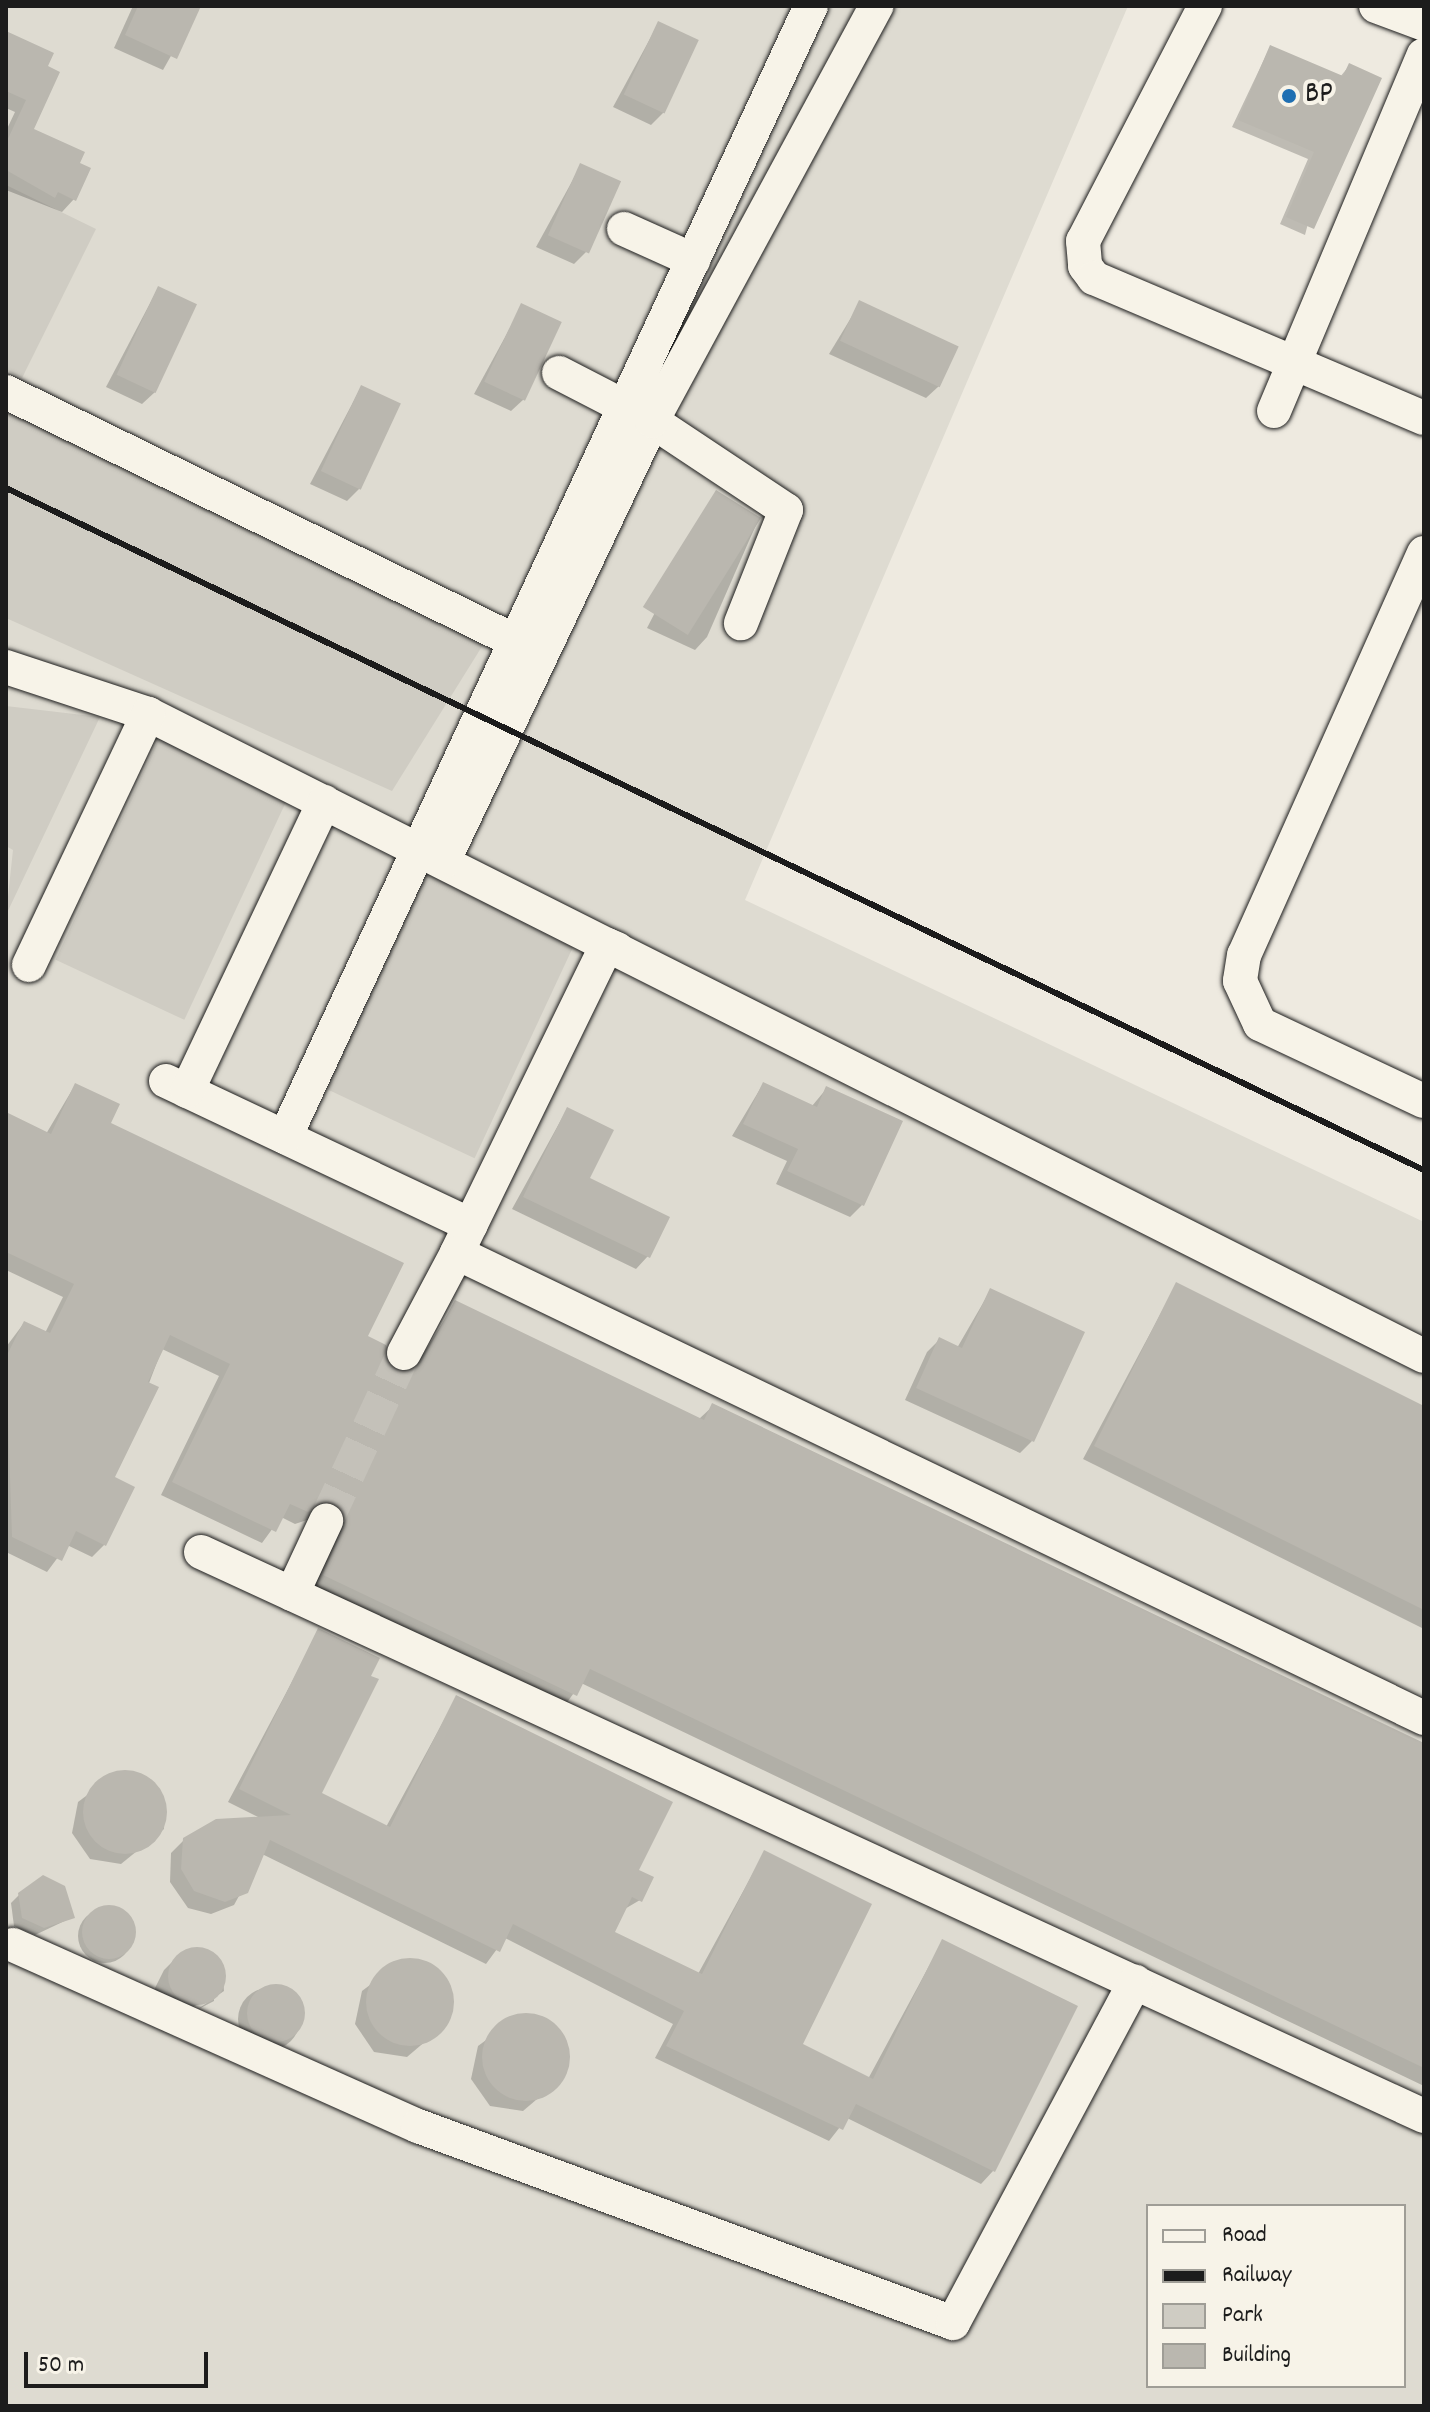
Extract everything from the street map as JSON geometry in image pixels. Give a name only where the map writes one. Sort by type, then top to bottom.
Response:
[{"type":"street","points":[[285,1137],[432,856],[639,414],[693,260],[811,6]]},
{"type":"street","points":[[432,856],[517,642],[639,414],[876,6]]},
{"type":"street","points":[[1205,6],[1083,241],[1082,258],[1094,278],[1424,418]]},
{"type":"street","points":[[1376,6],[1424,24]]},
{"type":"street","points":[[1274,411],[1424,55]]},
{"type":"street","points":[[624,229],[693,260]]},
{"type":"street","points":[[559,373],[639,414],[786,510],[741,623]]},
{"type":"street","points":[[6,392],[517,642]]},
{"type":"street","points":[[1424,553],[1244,955],[1240,981],[1260,1024],[1424,1101]]},
{"type":"street","points":[[6,667],[148,714],[1424,1356]]},
{"type":"street","points":[[29,965],[148,714]]},
{"type":"street","points":[[324,802],[177,1086],[285,1137],[464,1239],[1424,1718]]},
{"type":"street","points":[[404,1353],[464,1239],[607,945],[617,949]]},
{"type":"street","points":[[292,1594],[326,1521]]},
{"type":"street","points":[[201,1552],[1424,2116]]},
{"type":"street","points":[[13,1945],[418,2126],[953,2323],[1135,1982]]},
{"type":"shaded area","points":[[6,6],[1128,6],[745,900],[1424,1222],[1424,2406],[6,2406]]},
{"type":"green space","points":[[6,185],[96,229],[22,378],[6,370]]},
{"type":"green space","points":[[6,401],[486,640],[392,791],[6,618]]},
{"type":"green space","points":[[6,706],[100,717],[6,915],[13,850],[6,846]]},
{"type":"green space","points":[[160,736],[289,796],[184,1020],[56,960]]},
{"type":"green space","points":[[424,862],[579,934],[475,1158],[320,1086]]},
{"type":"building","points":[[138,6],[201,6],[177,59],[125,35]]},
{"type":"building","points":[[658,21],[699,40],[665,113],[624,94]]},
{"type":"building","points":[[6,31],[54,53],[48,66],[60,72],[34,129],[85,152],[80,163],[91,168],[76,201],[58,192],[55,198],[6,170],[6,143],[26,100],[6,91]]},
{"type":"building","points":[[1270,45],[1343,76],[1349,63],[1382,78],[1314,229],[1286,217],[1314,152],[1238,120]]},
{"type":"building","points":[[580,163],[621,181],[589,253],[548,235]]},
{"type":"building","points":[[158,286],[197,304],[156,393],[117,375]]},
{"type":"building","points":[[859,300],[959,346],[940,387],[840,341]]},
{"type":"building","points":[[521,303],[562,322],[525,401],[484,382]]},
{"type":"building","points":[[361,385],[401,404],[361,490],[321,471]]},
{"type":"building","points":[[716,490],[761,518],[688,635],[643,607]]},
{"type":"building","points":[[763,1082],[817,1107],[826,1086],[903,1121],[864,1206],[787,1171],[798,1149],[743,1124]]},
{"type":"building","points":[[75,1083],[120,1104],[111,1123],[404,1263],[368,1336],[386,1345],[395,1371],[421,1363],[455,1300],[704,1420],[712,1403],[1424,1743],[1424,2068],[590,1669],[577,1696],[323,1575],[346,1520],[335,1503],[308,1512],[290,1504],[276,1532],[172,1482],[230,1364],[170,1335],[148,1382],[159,1387],[115,1477],[135,1487],[106,1546],[76,1531],[62,1561],[12,1537],[6,1357],[24,1321],[50,1333],[74,1284],[6,1252],[6,1112],[51,1134]]},
{"type":"building","points":[[567,1107],[614,1130],[590,1178],[670,1217],[650,1258],[523,1197]]},
{"type":"building","points":[[1176,1282],[1424,1406],[1424,1610],[1094,1446]]},
{"type":"building","points":[[990,1288],[1085,1332],[1034,1442],[916,1388],[939,1337],[962,1348]]},
{"type":"building","points":[[318,1628],[380,1658],[371,1676],[379,1679],[322,1793],[390,1827],[456,1695],[673,1802],[639,1870],[654,1877],[642,1902],[632,1897],[615,1932],[702,1974],[764,1850],[872,1904],[803,2044],[873,2079],[942,1939],[1078,2006],[995,2172],[856,2104],[843,2130],[666,2046],[684,2011],[513,1924],[500,1952],[270,1840],[248,1893],[225,1902],[194,1891],[181,1869],[183,1838],[216,1819],[291,1815],[239,1789]]},
{"type":"building","points":[[125,1770],[141,1773],[155,1782],[164,1796],[167,1812],[164,1828],[155,1842],[141,1851],[125,1854],[109,1851],[95,1842],[86,1828],[83,1812],[86,1796],[95,1782],[109,1773]]},
{"type":"building","points":[[43,1875],[65,1886],[75,1918],[44,1928],[22,1918],[18,1893]]},
{"type":"building","points":[[109,1905],[128,1913],[136,1932],[128,1951],[109,1959],[90,1951],[82,1932],[90,1913]]},
{"type":"building","points":[[197,1947],[218,1955],[226,1976],[218,1997],[197,2005],[176,1997],[168,1976],[176,1955]]},
{"type":"building","points":[[410,1958],[435,1965],[447,1977],[454,2002],[447,2027],[435,2039],[410,2046],[385,2039],[373,2027],[366,2002],[373,1977],[385,1965]]},
{"type":"building","points":[[276,1984],[297,1992],[305,2013],[297,2034],[276,2042],[255,2034],[247,2013],[255,1992]]},
{"type":"building","points":[[517,2013],[535,2013],[551,2020],[563,2032],[570,2048],[570,2066],[563,2082],[551,2094],[535,2101],[517,2101],[501,2094],[489,2082],[482,2066],[482,2048],[489,2032],[501,2020]]},
{"type":"tunnel","points":[[326,1521],[404,1353]]},
{"type":"railway","points":[[6,488],[1424,1170]]},
{"type":"place","name":"BP","points":[[1289,96]]}]
